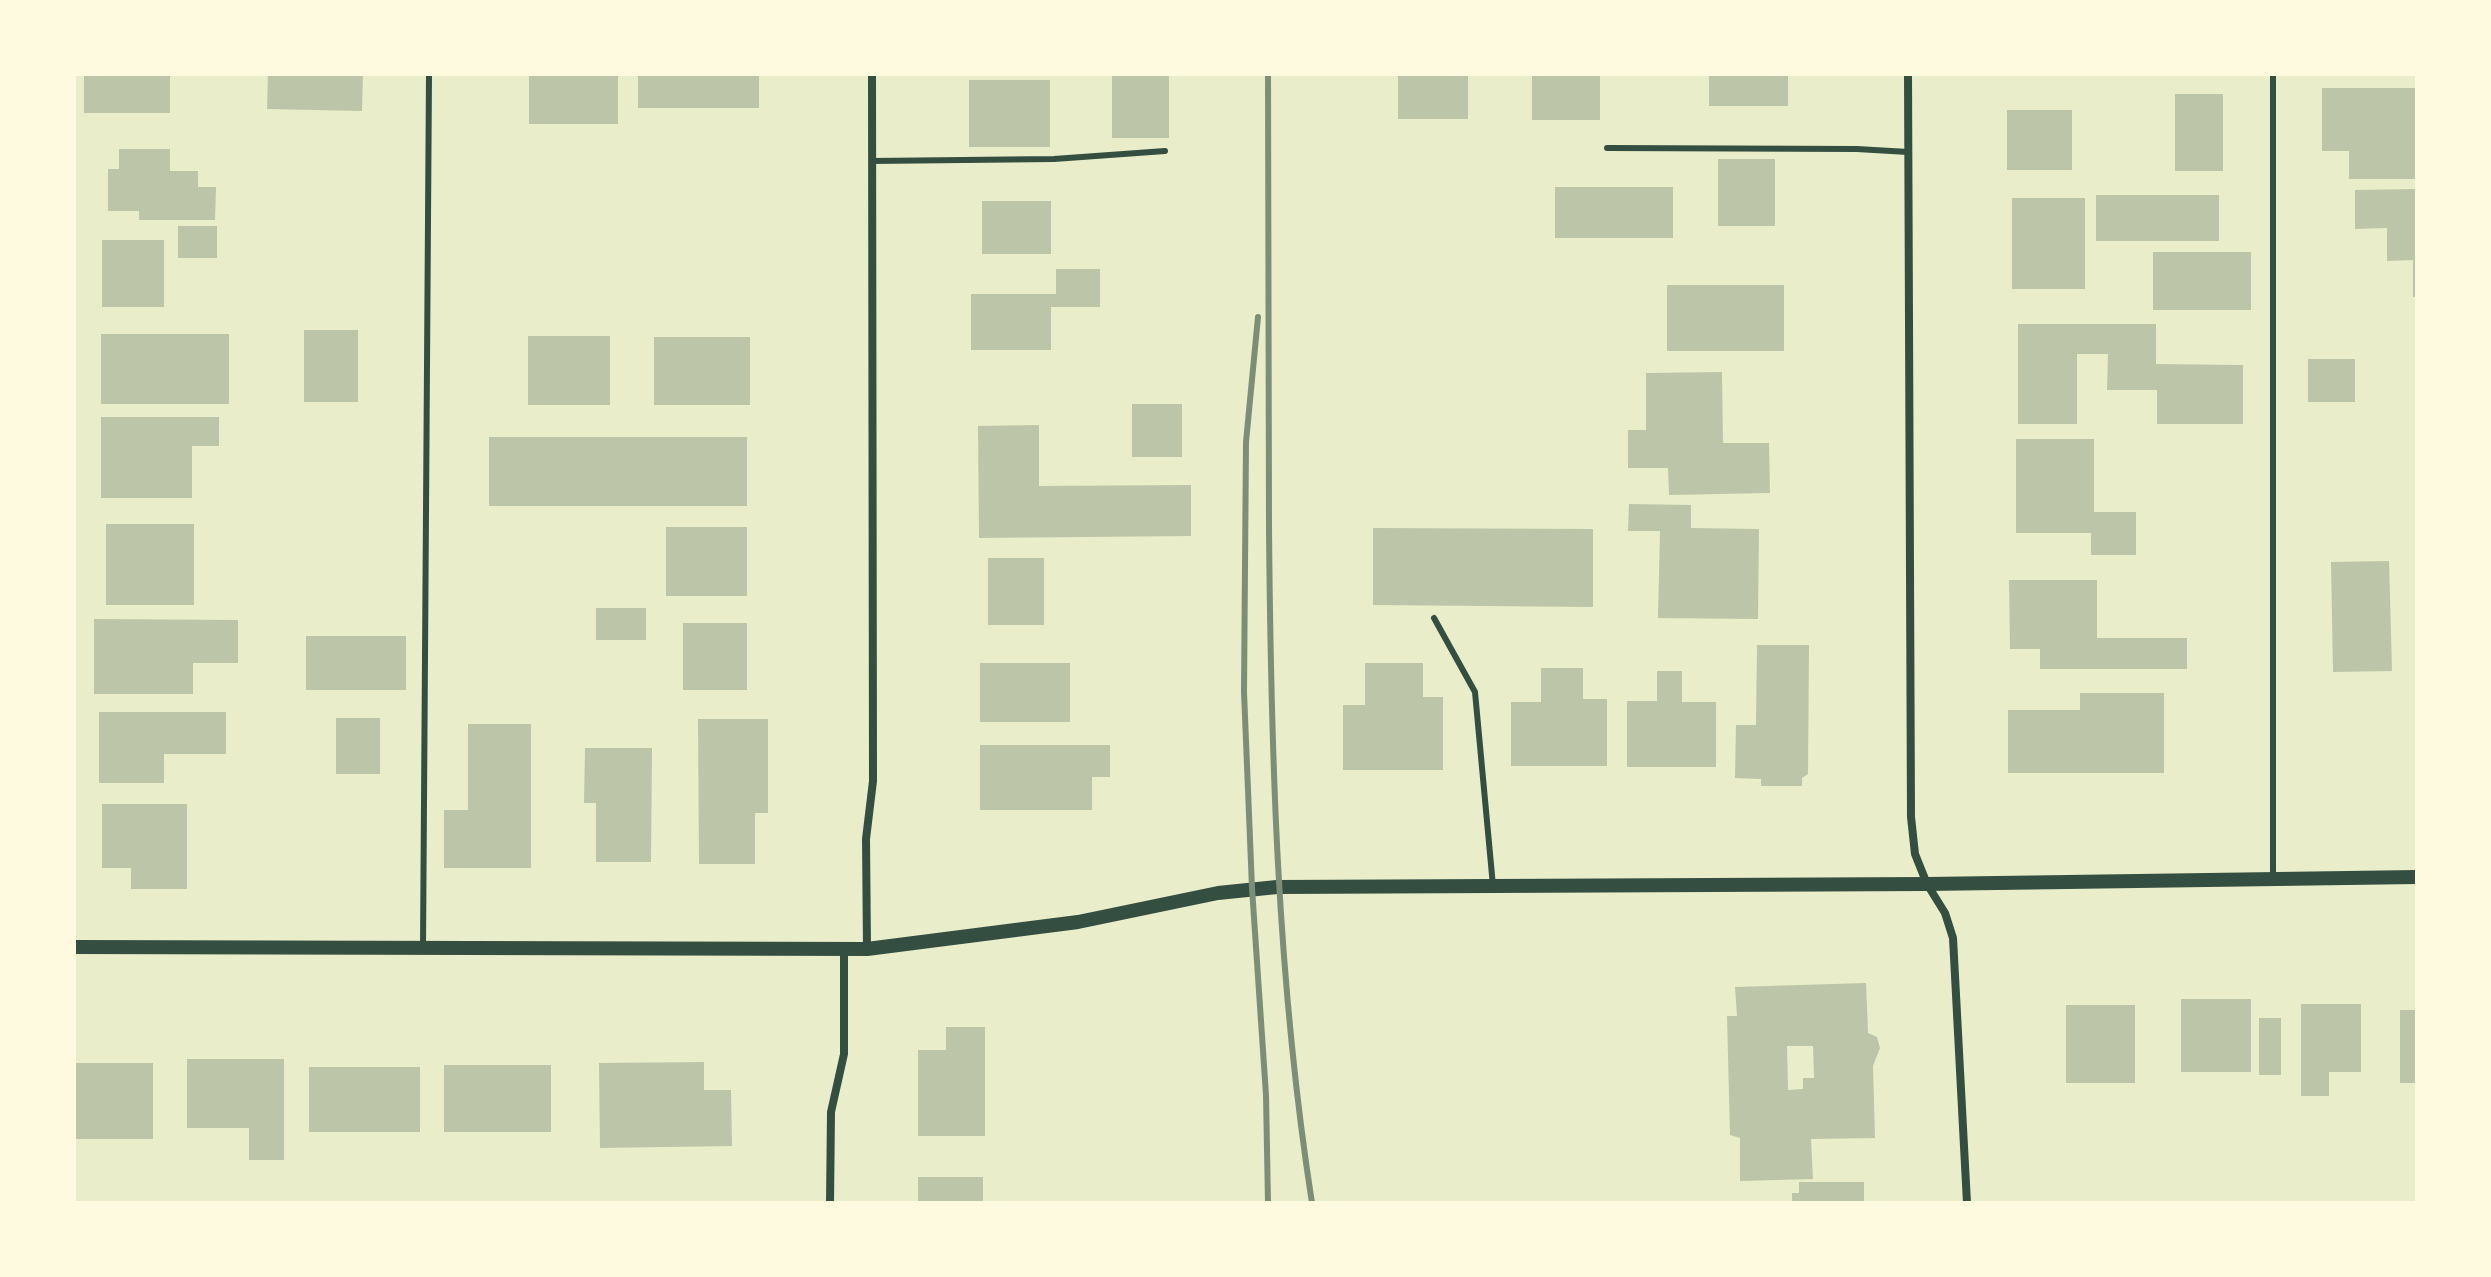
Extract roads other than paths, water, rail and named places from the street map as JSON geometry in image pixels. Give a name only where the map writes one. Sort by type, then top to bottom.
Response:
[{"type":"street","points":[[867,949],[866,839],[873,781],[872,74]]},
{"type":"street","points":[[1908,74],[1911,817],[1915,854],[1927,884],[1945,913],[1953,938],[1967,1203]]},
{"type":"street","points":[[74,947],[867,949],[1078,922],[1252,888],[2417,877]]},
{"type":"street","points":[[830,1203],[831,1112],[844,1054],[844,949]]},
{"type":"lane","points":[[423,947],[429,74]]},
{"type":"lane","points":[[2273,74],[2273,879]]},
{"type":"lane","points":[[1607,148],[1908,152]]},
{"type":"lane","points":[[872,161],[1054,159],[1165,151]]},
{"type":"lane","points":[[1434,618],[1475,692],[1493,886]]},
{"type":"railway","points":[[1268,74],[1269,528],[1274,782],[1291,1035],[1312,1203]]},
{"type":"railway","points":[[1258,317],[1246,442],[1244,692],[1252,888],[1266,1095],[1268,1203]]}]
